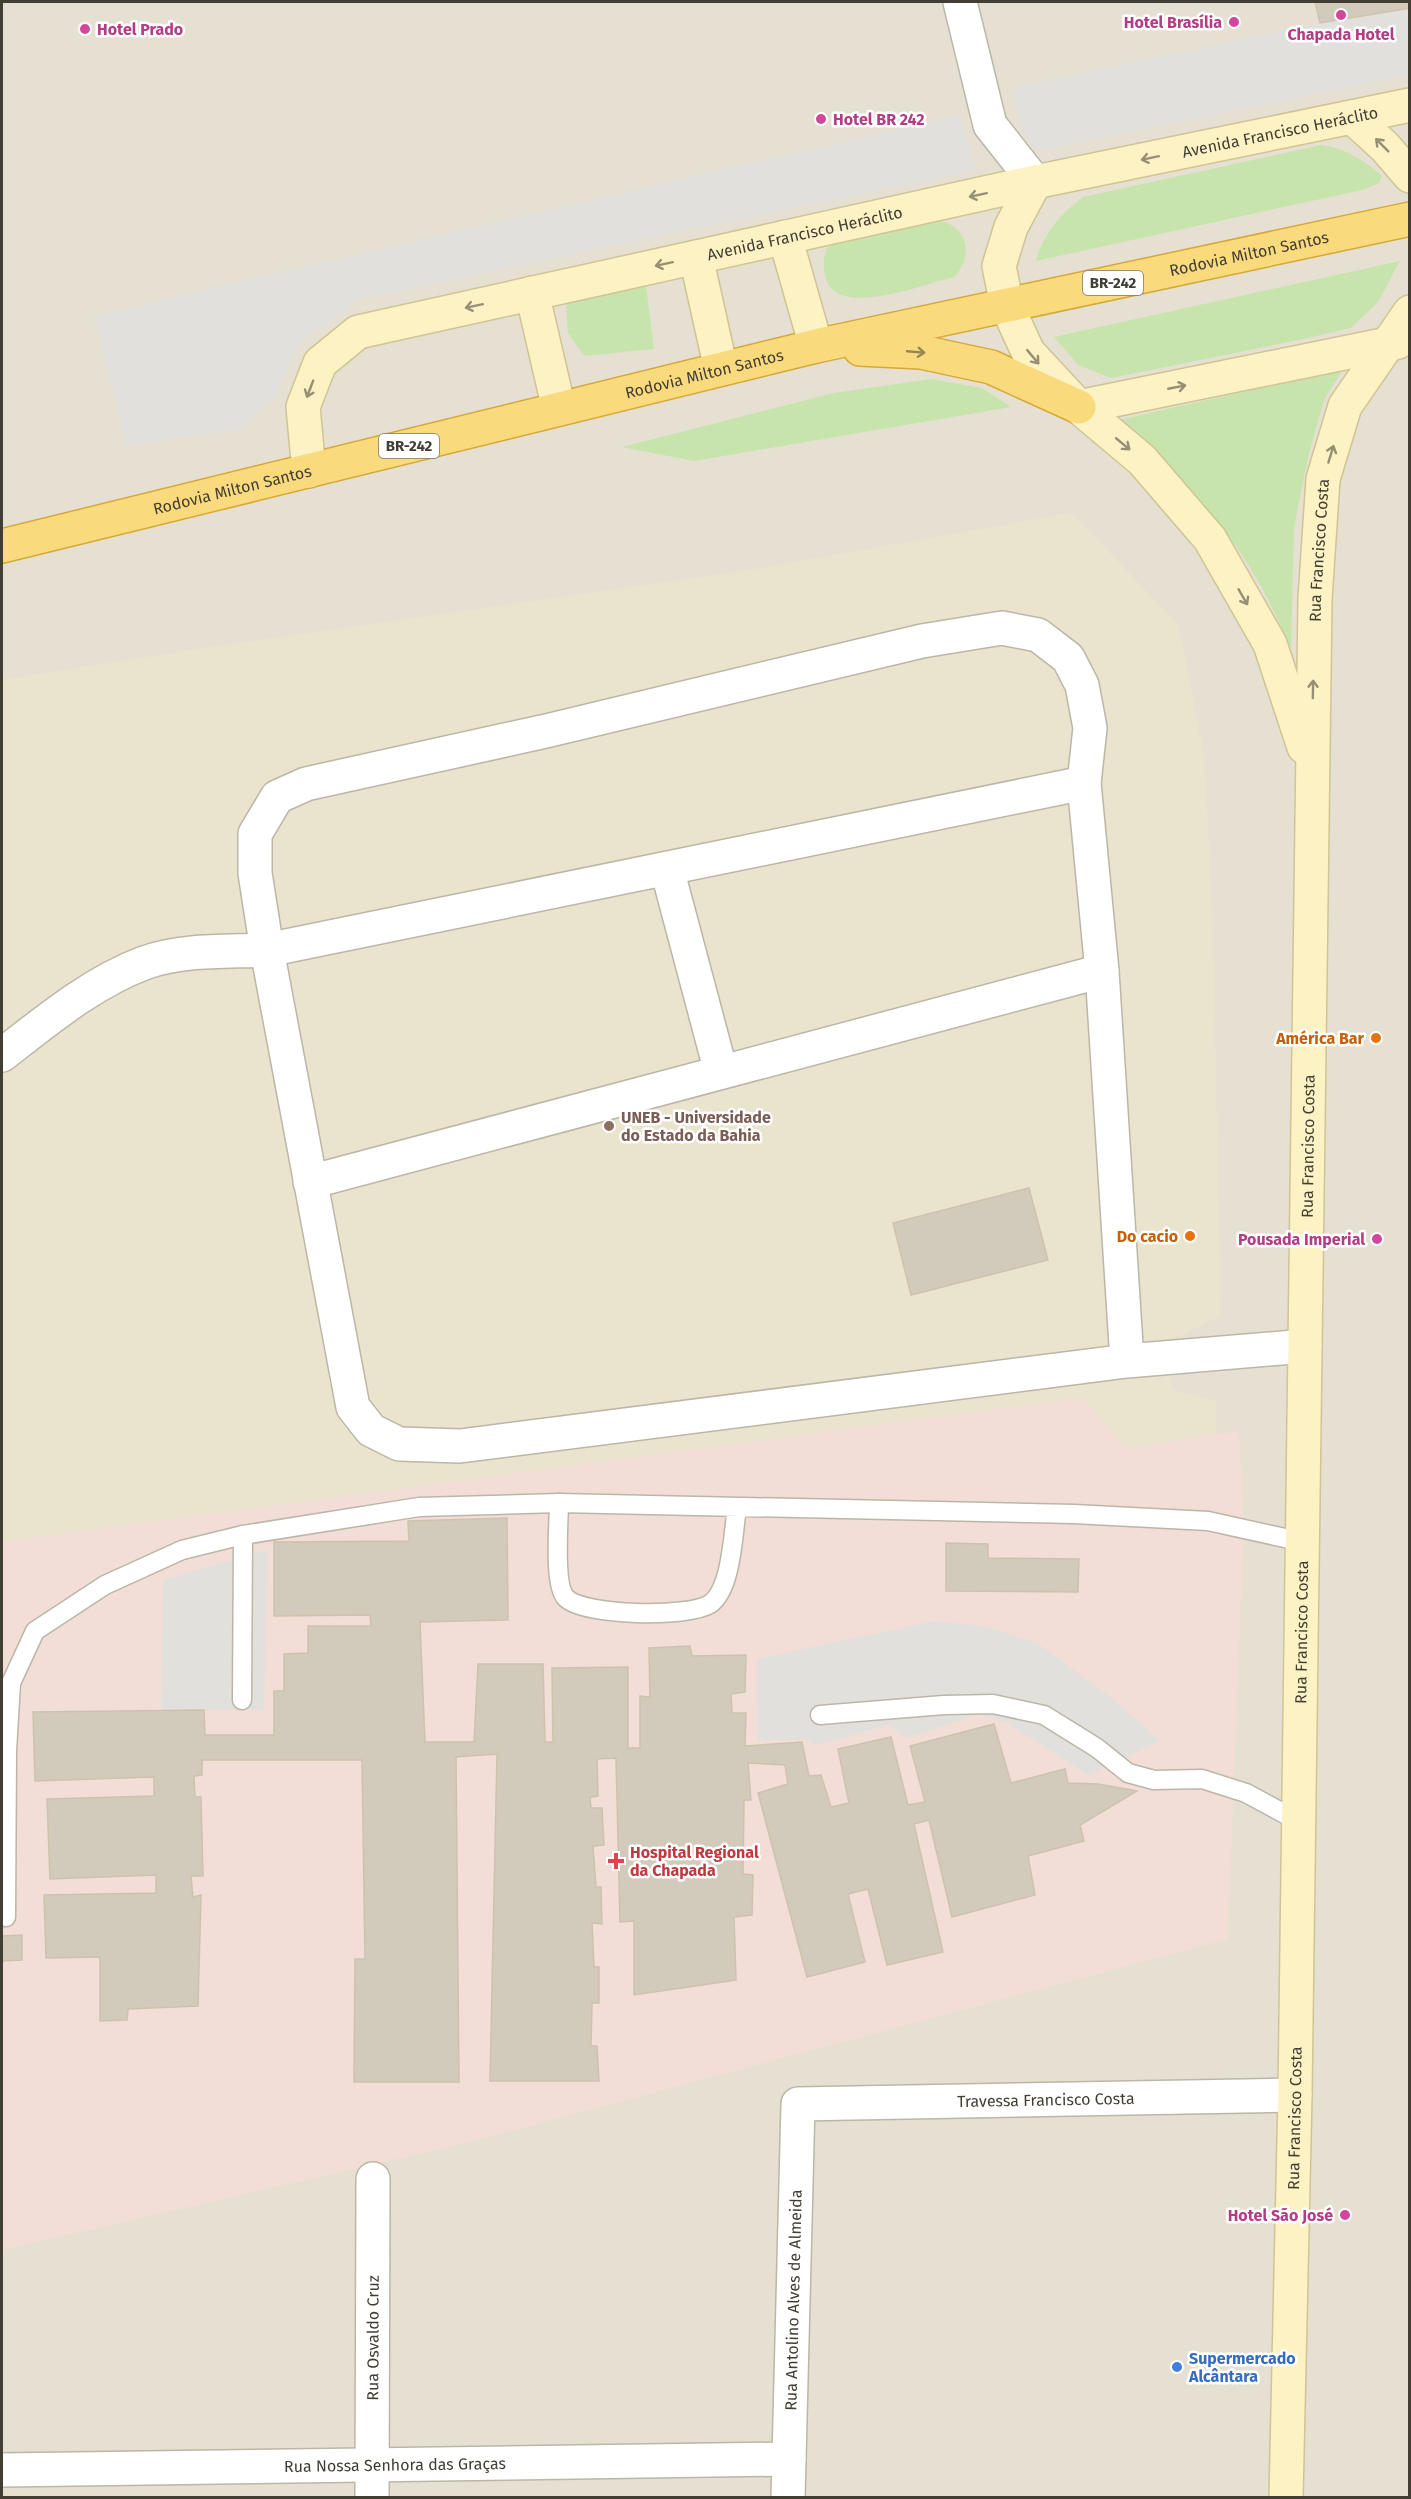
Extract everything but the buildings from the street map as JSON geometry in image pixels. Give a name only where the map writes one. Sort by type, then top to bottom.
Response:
[{"type":"highway","name":"Rodovia Milton Santos","points":[[2,546],[816,346],[1410,219]]},
{"type":"highway","points":[[816,346],[921,352],[980,365],[1079,406]]},
{"type":"main road","name":"Avenida Francisco Heráclito","points":[[309,471],[303,408],[320,363],[358,332],[1035,182],[1410,105]]},
{"type":"main road","points":[[1352,117],[1385,147],[1410,176]]},
{"type":"main road","name":"Rua Francisco Costa","points":[[1035,182],[1011,226],[999,266],[1007,306],[1028,352],[1079,406],[1142,460],[1210,539],[1270,644],[1312,769]]},
{"type":"main road","points":[[785,237],[816,346]]},
{"type":"main road","points":[[696,257],[721,369]]},
{"type":"main road","points":[[532,293],[559,409]]},
{"type":"main road","name":"Rua Francisco Costa","points":[[1286,2498],[1295,2095],[1315,599],[1323,479],[1345,406],[1397,342],[1410,312]]},
{"type":"main road","points":[[1079,406],[1397,342]]},
{"type":"street","points":[[960,2],[990,125],[1035,182]]},
{"type":"street","points":[[1127,1361],[1102,971],[1084,783],[1090,728],[1082,685],[1068,658],[1038,635],[1002,628],[921,641],[546,731],[306,784],[277,797],[255,834],[255,873],[267,950],[353,1407],[371,1430],[399,1444],[460,1446],[1127,1361],[1305,1346]]},
{"type":"street","points":[[2,1055],[79,997],[145,963],[196,953],[267,950],[1084,783]]},
{"type":"street","points":[[667,869],[721,1072]]},
{"type":"street","points":[[310,1182],[1102,971]]},
{"type":"street","name":"Travessa Francisco Costa","points":[[798,2104],[1295,2095]]},
{"type":"street","name":"Rua Antolino Alves de Almeida","points":[[788,2498],[798,2104]]},
{"type":"street","name":"Rua Osvaldo Cruz","points":[[373,2179],[373,2482]]},
{"type":"street","name":"Rua Nossa Senhora das Graças","points":[[2,2470],[373,2482],[789,2459]]},
{"type":"lane","points":[[6,1917],[7,1751],[11,1683],[35,1631],[105,1585],[182,1550],[243,1535],[419,1507],[560,1503],[1074,1514],[1208,1521],[1303,1542]]},
{"type":"lane","points":[[560,1503],[559,1583],[565,1598],[581,1607],[635,1613],[682,1611],[710,1604],[723,1586],[728,1570],[737,1508]]},
{"type":"lane","points":[[242,1700],[243,1535]]},
{"type":"lane","points":[[820,1715],[944,1705],[993,1704],[1044,1716],[1097,1748],[1128,1773],[1154,1780],[1202,1779],[1246,1792],[1298,1821]]},
{"type":"shaded area","points":[[2,2],[1409,2],[1409,2497],[2,2497]]},
{"type":"shaded area","points":[[1409,8],[1409,75],[1035,151],[1023,132],[1013,88],[1320,23]]},
{"type":"shaded area","points":[[959,115],[976,170],[359,299],[300,343],[275,397],[241,429],[127,446],[94,316]]},
{"type":"shaded area","name":"UNEB - Universidade do Estado da Bahia","points":[[1071,513],[1178,624],[1205,761],[1213,938],[1221,1315],[1170,1341],[1171,1389],[1216,1401],[1216,1435],[1127,1449],[2,1542],[2,680],[198,649],[744,571]]},
{"type":"shaded area","name":"Hospital Regional da Chapada","points":[[1082,1398],[1127,1449],[1239,1431],[1244,1521],[1228,1939],[459,2145],[2,2250],[2,1542]]},
{"type":"shaded area","points":[[267,1550],[264,1710],[161,1710],[163,1580]]},
{"type":"shaded area","points":[[934,1621],[983,1626],[1037,1643],[1112,1698],[1160,1741],[1088,1775],[1006,1722],[978,1714],[906,1738],[889,1725],[816,1745],[807,1740],[758,1740],[757,1659]]},
{"type":"green space","points":[[1321,145],[1346,152],[1361,160],[1382,176],[1379,183],[1362,190],[1036,261],[1048,233],[1083,197]]},
{"type":"green space","points":[[934,220],[954,227],[964,241],[965,259],[954,277],[902,292],[861,298],[844,296],[832,289],[824,268],[827,248],[839,241]]},
{"type":"green space","points":[[1400,261],[1378,302],[1351,328],[1299,340],[1111,378],[1078,365],[1054,337]]},
{"type":"green space","points":[[645,278],[654,349],[584,356],[568,333],[566,305],[581,297]]},
{"type":"green space","points":[[1343,369],[1324,400],[1308,457],[1294,527],[1291,648],[1256,577],[1229,536],[1184,484],[1119,420]]},
{"type":"green space","points":[[931,379],[982,388],[1011,407],[694,461],[622,447],[834,393]]},
{"type":"place","name":"Chapada Hotel","points":[[1341,15]]},
{"type":"place","name":"Hotel Brasília","points":[[1234,22]]},
{"type":"place","name":"Hotel Prado","points":[[85,29]]},
{"type":"place","name":"Hotel BR 242","points":[[821,119]]},
{"type":"place","name":"América Bar","points":[[1376,1038]]},
{"type":"place","name":"UNEB - Universidade do Estado da Bahia","points":[[609,1126]]},
{"type":"place","name":"Do cacio","points":[[1190,1236]]},
{"type":"place","name":"Pousada Imperial","points":[[1377,1239]]},
{"type":"place","name":"Hospital Regional da Chapada","points":[[616,1861]]},
{"type":"place","name":"Hotel São José","points":[[1345,2215]]},
{"type":"place","name":"Supermercado Alcântara","points":[[1177,2367]]}]
